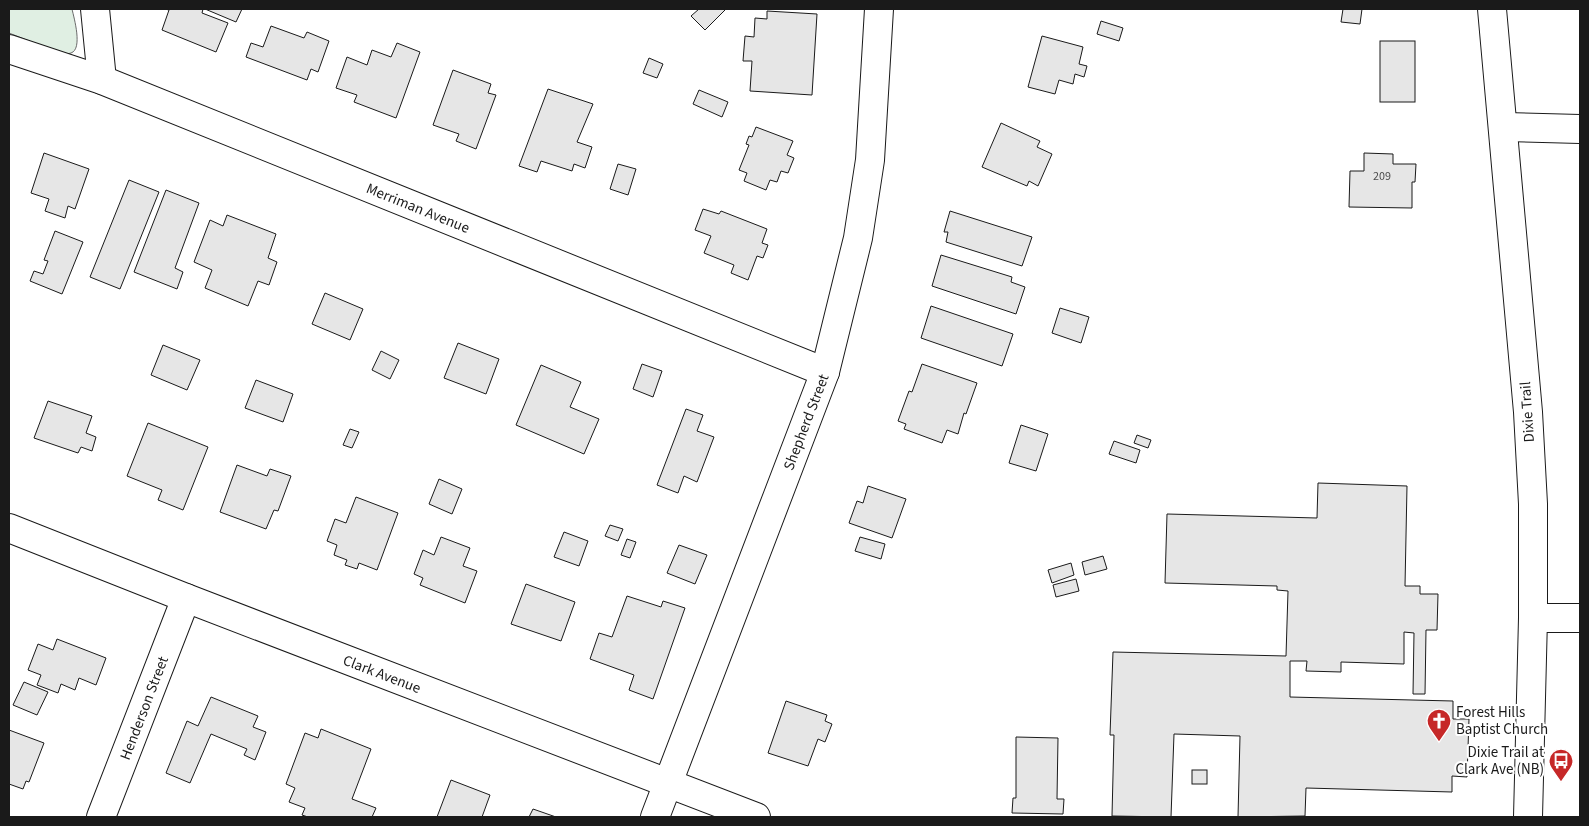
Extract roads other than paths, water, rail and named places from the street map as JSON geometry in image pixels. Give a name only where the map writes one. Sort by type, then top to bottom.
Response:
[{"type":"street","points":[[95,9],[102,80]]},
{"type":"street","name":"Shepherd Street","points":[[655,817],[826,372],[858,238],[870,160],[879,9]]},
{"type":"street","name":"Dixie Trail","points":[[1492,9],[1528,412],[1533,504],[1533,618],[1528,817]]},
{"type":"street","name":"Merriman Avenue","points":[[9,49],[102,80],[826,372]]},
{"type":"street","points":[[1504,127],[1580,129]]},
{"type":"street","name":"Clark Avenue","points":[[9,528],[756,817]]},
{"type":"street","name":"Henderson Street","points":[[101,817],[186,598]]},
{"type":"street","points":[[1533,618],[1580,618]]},
{"type":"place","name":"Forest Hills Baptist Church","points":[[1439,742]]},
{"type":"place","name":"Dixie Trail at Clark Ave (NB)","points":[[1561,782]]}]
